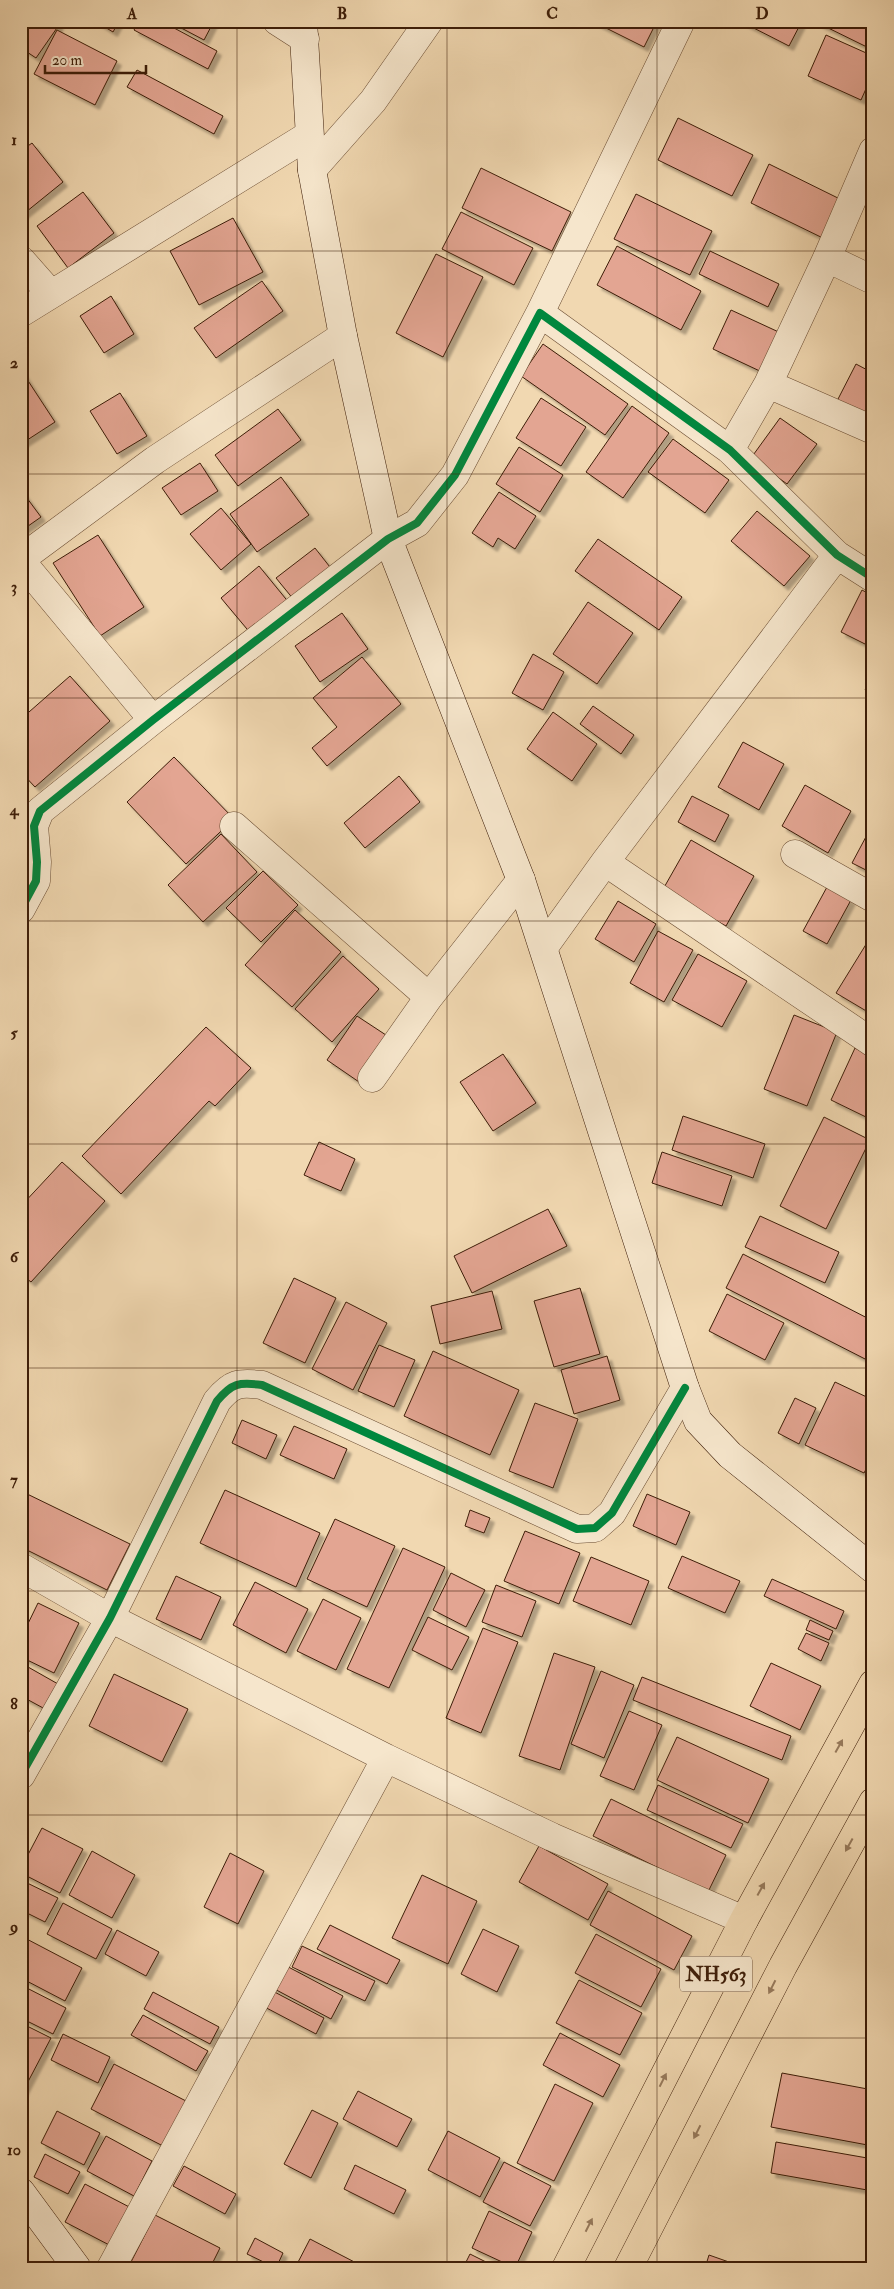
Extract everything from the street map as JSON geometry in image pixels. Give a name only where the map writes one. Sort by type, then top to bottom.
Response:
[{"type":"highway","name":"NH563","points":[[566,2268],[744,1920],[873,1684]]},
{"type":"highway","name":"NH563","points":[[628,2268],[783,1966],[873,1802]]},
{"type":"street","points":[[278,21],[304,30],[312,170],[343,336],[388,538],[521,880],[685,1388],[698,1420],[730,1454],[873,1569]]},
{"type":"street","points":[[312,170],[374,100],[429,21]]},
{"type":"street","points":[[21,909],[36,882],[37,862],[34,826],[40,812],[153,720],[388,538],[416,523],[455,475],[540,313],[681,21]]},
{"type":"street","points":[[21,313],[309,135]]},
{"type":"street","points":[[730,450],[768,384],[827,258],[873,151]]},
{"type":"street","points":[[827,258],[873,280]]},
{"type":"street","points":[[21,260],[50,294]]},
{"type":"street","points":[[540,313],[730,450],[837,556],[873,578]]},
{"type":"street","points":[[153,720],[21,560],[155,460],[343,336]]},
{"type":"street","points":[[768,384],[873,430]]},
{"type":"street","points":[[544,947],[605,862],[837,556]]},
{"type":"street","points":[[234,826],[429,997]]},
{"type":"street","points":[[795,854],[873,898]]},
{"type":"street","points":[[605,862],[873,1043]]},
{"type":"street","points":[[372,1078],[429,997],[521,880]]},
{"type":"street","points":[[21,1775],[110,1618],[217,1401],[228,1388],[243,1383],[262,1385],[577,1529],[595,1528],[612,1512],[685,1388]]},
{"type":"street","points":[[21,1567],[110,1618],[386,1758],[552,1837],[744,1920]]},
{"type":"street","points":[[111,2268],[386,1758]]},
{"type":"street","points":[[21,2192],[77,2268]]},
{"type":"building","points":[[21,21],[54,21],[59,25],[36,58],[21,48]]},
{"type":"building","points":[[95,21],[119,21],[113,32]]},
{"type":"building","points":[[139,21],[161,21],[217,51],[208,69],[134,30]]},
{"type":"building","points":[[168,21],[214,21],[204,40]]},
{"type":"building","points":[[592,21],[657,21],[644,47]]},
{"type":"building","points":[[740,21],[802,21],[789,46]]},
{"type":"building","points":[[814,21],[873,21],[873,50]]},
{"type":"building","points":[[57,30],[117,61],[95,105],[34,74]]},
{"type":"building","points":[[826,35],[873,56],[873,73],[861,100],[808,76]]},
{"type":"building","points":[[137,70],[223,116],[214,134],[127,87]]},
{"type":"building","points":[[678,118],[753,155],[732,196],[658,160]]},
{"type":"building","points":[[32,143],[63,182],[21,216],[21,151]]},
{"type":"building","points":[[769,164],[848,203],[829,241],[751,203]]},
{"type":"building","points":[[481,168],[571,212],[552,251],[462,208]]},
{"type":"building","points":[[83,192],[114,233],[68,268],[37,226]]},
{"type":"building","points":[[636,194],[712,231],[690,275],[614,239]]},
{"type":"building","points":[[461,212],[533,248],[514,285],[442,249]]},
{"type":"building","points":[[233,218],[263,272],[199,305],[170,251]]},
{"type":"building","points":[[617,246],[701,291],[681,330],[597,285]]},
{"type":"building","points":[[710,251],[779,284],[768,307],[699,274]]},
{"type":"building","points":[[436,254],[483,277],[443,357],[396,333]]},
{"type":"building","points":[[262,281],[283,311],[216,358],[194,328]]},
{"type":"building","points":[[111,296],[134,334],[104,353],[80,316]]},
{"type":"building","points":[[731,310],[783,334],[764,373],[713,349]]},
{"type":"building","points":[[543,344],[628,404],[605,435],[521,376]]},
{"type":"building","points":[[856,364],[873,373],[873,419],[837,401]]},
{"type":"building","points":[[21,370],[55,422],[21,444]]},
{"type":"building","points":[[120,393],[147,436],[117,454],[90,411]]},
{"type":"building","points":[[541,398],[586,427],[561,466],[516,438]]},
{"type":"building","points":[[632,406],[669,433],[623,498],[586,472]]},
{"type":"building","points":[[278,409],[301,440],[238,486],[215,455]]},
{"type":"building","points":[[780,418],[817,444],[787,484],[751,458]]},
{"type":"building","points":[[673,439],[729,480],[705,513],[648,472]]},
{"type":"building","points":[[519,447],[563,475],[540,512],[496,484]]},
{"type":"building","points":[[200,463],[218,491],[181,515],[162,488]]},
{"type":"building","points":[[281,477],[309,515],[257,552],[230,514]]},
{"type":"building","points":[[21,490],[41,517],[21,531]]},
{"type":"building","points":[[499,492],[536,516],[515,549],[498,538],[493,547],[472,533]]},
{"type":"building","points":[[221,508],[251,544],[221,570],[190,534]]},
{"type":"building","points":[[757,511],[810,556],[784,586],[731,541]]},
{"type":"building","points":[[98,535],[144,607],[100,636],[53,563]]},
{"type":"building","points":[[598,539],[682,597],[659,630],[575,571]]},
{"type":"building","points":[[315,548],[337,576],[299,606],[276,578]]},
{"type":"building","points":[[259,566],[290,604],[252,635],[221,598]]},
{"type":"building","points":[[862,590],[873,596],[873,648],[841,632]]},
{"type":"building","points":[[588,602],[633,633],[597,684],[553,654]]},
{"type":"building","points":[[342,613],[368,649],[320,682],[295,646]]},
{"type":"building","points":[[533,654],[564,672],[543,710],[512,693]]},
{"type":"building","points":[[362,657],[401,704],[327,766],[312,748],[337,727],[313,698]]},
{"type":"building","points":[[70,676],[110,721],[35,787],[21,772],[21,719]]},
{"type":"building","points":[[873,677],[873,695],[865,690]]},
{"type":"building","points":[[593,706],[634,735],[621,754],[580,724]]},
{"type":"building","points":[[553,712],[597,744],[572,781],[527,749]]},
{"type":"building","points":[[743,742],[784,764],[759,810],[718,787]]},
{"type":"building","points":[[174,757],[234,819],[186,864],[127,802]]},
{"type":"building","points":[[399,776],[420,802],[365,848],[344,823]]},
{"type":"building","points":[[805,785],[851,811],[828,853],[782,826]]},
{"type":"building","points":[[692,796],[729,815],[715,842],[678,822]]},
{"type":"building","points":[[868,833],[873,836],[873,866],[870,872],[852,863]]},
{"type":"building","points":[[221,834],[257,872],[203,922],[168,885]]},
{"type":"building","points":[[691,840],[754,876],[726,926],[662,891]]},
{"type":"building","points":[[263,871],[298,905],[261,942],[226,908]]},
{"type":"building","points":[[827,887],[851,900],[827,944],[803,931]]},
{"type":"building","points":[[618,901],[656,924],[634,962],[595,939]]},
{"type":"building","points":[[295,910],[341,952],[292,1007],[245,965]]},
{"type":"building","points":[[658,931],[693,950],[664,1002],[630,983]]},
{"type":"building","points":[[873,933],[873,1015],[836,993]]},
{"type":"building","points":[[698,954],[747,981],[722,1027],[672,1000]]},
{"type":"building","points":[[343,956],[379,989],[332,1042],[295,1009]]},
{"type":"building","points":[[794,1015],[837,1032],[807,1106],[764,1089]]},
{"type":"building","points":[[357,1016],[392,1039],[362,1084],[327,1060]]},
{"type":"building","points":[[206,1027],[251,1068],[215,1106],[209,1101],[121,1194],[82,1156]]},
{"type":"building","points":[[855,1048],[873,1057],[873,1102],[866,1117],[831,1100]]},
{"type":"building","points":[[503,1054],[536,1103],[493,1131],[460,1082]]},
{"type":"building","points":[[683,1116],[765,1144],[753,1178],[672,1150]]},
{"type":"building","points":[[824,1117],[870,1140],[826,1229],[780,1206]]},
{"type":"building","points":[[319,1142],[355,1159],[341,1191],[304,1175]]},
{"type":"building","points":[[662,1152],[732,1176],[722,1206],[652,1183]]},
{"type":"building","points":[[62,1162],[105,1201],[31,1282],[21,1274],[21,1206]]},
{"type":"building","points":[[548,1209],[567,1246],[472,1293],[454,1256]]},
{"type":"building","points":[[760,1216],[839,1252],[825,1283],[745,1247]]},
{"type":"building","points":[[743,1254],[873,1321],[873,1354],[869,1361],[726,1288]]},
{"type":"building","points":[[294,1278],[336,1298],[305,1363],[263,1343]]},
{"type":"building","points":[[580,1288],[600,1354],[554,1367],[534,1301]]},
{"type":"building","points":[[492,1291],[502,1329],[440,1344],[431,1306]]},
{"type":"building","points":[[727,1294],[784,1323],[765,1360],[709,1331]]},
{"type":"building","points":[[346,1302],[387,1323],[353,1390],[312,1369]]},
{"type":"building","points":[[379,1345],[415,1360],[394,1407],[358,1391]]},
{"type":"building","points":[[433,1351],[519,1390],[490,1455],[404,1416]]},
{"type":"building","points":[[607,1356],[620,1400],[574,1414],[561,1370]]},
{"type":"building","points":[[835,1382],[873,1400],[873,1456],[864,1473],[805,1445]]},
{"type":"building","points":[[795,1398],[816,1408],[799,1444],[778,1433]]},
{"type":"building","points":[[535,1403],[578,1419],[553,1488],[509,1471]]},
{"type":"building","points":[[242,1420],[277,1435],[266,1459],[232,1443]]},
{"type":"building","points":[[294,1426],[347,1449],[334,1479],[280,1455]]},
{"type":"building","points":[[225,1490],[320,1533],[296,1587],[200,1543]]},
{"type":"building","points":[[21,1491],[130,1544],[107,1590],[21,1547]]},
{"type":"building","points":[[647,1494],[690,1512],[676,1545],[633,1526]]},
{"type":"building","points":[[470,1510],[490,1518],[484,1533],[465,1526]]},
{"type":"building","points":[[335,1519],[395,1546],[367,1607],[307,1579]]},
{"type":"building","points":[[525,1531],[580,1553],[559,1604],[504,1581]]},
{"type":"building","points":[[403,1548],[445,1567],[389,1688],[347,1669]]},
{"type":"building","points":[[682,1556],[740,1581],[725,1613],[668,1588]]},
{"type":"building","points":[[591,1557],[649,1581],[631,1625],[573,1601]]},
{"type":"building","points":[[451,1573],[485,1590],[466,1627],[433,1610]]},
{"type":"building","points":[[176,1576],[221,1597],[201,1640],[156,1619]]},
{"type":"building","points":[[772,1579],[844,1611],[836,1629],[764,1596]]},
{"type":"building","points":[[255,1582],[308,1609],[286,1653],[233,1625]]},
{"type":"building","points":[[496,1585],[536,1601],[522,1637],[482,1622]]},
{"type":"building","points":[[323,1599],[361,1618],[336,1670],[297,1651]]},
{"type":"building","points":[[38,1603],[79,1623],[54,1673],[21,1657],[21,1638]]},
{"type":"building","points":[[428,1617],[469,1637],[452,1670],[412,1650]]},
{"type":"building","points":[[810,1620],[833,1631],[829,1640],[806,1630]]},
{"type":"building","points":[[483,1628],[518,1642],[481,1733],[446,1718]]},
{"type":"building","points":[[806,1633],[829,1643],[821,1661],[798,1649]]},
{"type":"building","points":[[554,1653],[595,1667],[560,1770],[519,1756]]},
{"type":"building","points":[[21,1663],[58,1684],[45,1709],[21,1696]]},
{"type":"building","points":[[771,1663],[821,1686],[800,1730],[750,1706]]},
{"type":"building","points":[[601,1671],[634,1685],[604,1758],[571,1744]]},
{"type":"building","points":[[114,1674],[188,1709],[162,1762],[89,1726]]},
{"type":"building","points":[[642,1677],[791,1736],[782,1760],[633,1700]]},
{"type":"building","points":[[629,1711],[662,1725],[634,1790],[600,1776]]},
{"type":"building","points":[[677,1737],[769,1779],[748,1823],[657,1780]]},
{"type":"building","points":[[658,1785],[743,1824],[731,1848],[647,1810]]},
{"type":"building","points":[[611,1799],[726,1855],[708,1892],[593,1836]]},
{"type":"building","points":[[42,1828],[83,1849],[60,1893],[21,1873],[21,1868]]},
{"type":"building","points":[[539,1846],[608,1884],[588,1920],[519,1882]]},
{"type":"building","points":[[92,1851],[135,1875],[112,1918],[69,1895]]},
{"type":"building","points":[[230,1853],[264,1871],[238,1924],[204,1907]]},
{"type":"building","points":[[422,1875],[477,1901],[448,1964],[392,1938]]},
{"type":"building","points":[[21,1880],[58,1898],[45,1922],[21,1910]]},
{"type":"building","points":[[608,1891],[692,1936],[674,1970],[590,1925]]},
{"type":"building","points":[[63,1903],[112,1929],[96,1959],[47,1934]]},
{"type":"building","points":[[330,1925],[400,1960],[387,1984],[317,1949]]},
{"type":"building","points":[[483,1929],[519,1946],[497,1992],[461,1974]]},
{"type":"building","points":[[117,1930],[159,1952],[146,1976],[105,1954]]},
{"type":"building","points":[[596,1934],[661,1969],[641,2007],[575,1973]]},
{"type":"building","points":[[21,1936],[82,1968],[65,2001],[21,1978]]},
{"type":"building","points":[[302,1946],[375,1981],[365,2001],[292,1967]]},
{"type":"building","points":[[279,1962],[343,1996],[331,2019],[267,1985]]},
{"type":"building","points":[[579,1980],[642,2013],[620,2055],[556,2023]]},
{"type":"building","points":[[21,1985],[66,2008],[53,2034],[21,2018]]},
{"type":"building","points":[[265,1987],[324,2018],[316,2034],[257,2003]]},
{"type":"building","points":[[153,1992],[219,2027],[210,2044],[144,2009]]},
{"type":"building","points":[[143,2015],[208,2051],[196,2071],[131,2035]]},
{"type":"building","points":[[21,2023],[51,2038],[21,2095]]},
{"type":"building","points":[[560,2033],[620,2065],[603,2097],[543,2065]]},
{"type":"building","points":[[63,2034],[110,2057],[98,2083],[51,2060]]},
{"type":"building","points":[[114,2064],[186,2101],[163,2146],[91,2109]]},
{"type":"building","points":[[782,2073],[873,2090],[873,2146],[771,2127]]},
{"type":"building","points":[[555,2084],[593,2103],[554,2181],[517,2163]]},
{"type":"building","points":[[358,2091],[412,2119],[397,2147],[343,2119]]},
{"type":"building","points":[[312,2110],[338,2123],[311,2178],[284,2164]]},
{"type":"building","points":[[57,2111],[100,2133],[84,2165],[41,2143]]},
{"type":"building","points":[[448,2131],[500,2158],[480,2197],[428,2170]]},
{"type":"building","points":[[106,2136],[152,2161],[134,2196],[87,2171]]},
{"type":"building","points":[[776,2142],[873,2159],[873,2191],[771,2173]]},
{"type":"building","points":[[45,2154],[80,2172],[68,2194],[34,2177]]},
{"type":"building","points":[[504,2162],[551,2186],[530,2226],[483,2202]]},
{"type":"building","points":[[355,2165],[406,2190],[394,2214],[344,2189]]},
{"type":"building","points":[[184,2166],[236,2194],[225,2214],[173,2186]]},
{"type":"building","points":[[85,2184],[137,2211],[117,2249],[65,2222]]},
{"type":"building","points":[[489,2211],[532,2232],[515,2268],[472,2248]]},
{"type":"building","points":[[155,2215],[220,2248],[210,2268],[144,2268],[131,2262]]},
{"type":"building","points":[[255,2238],[283,2253],[276,2268],[247,2254]]},
{"type":"building","points":[[310,2239],[366,2268],[295,2268]]},
{"type":"building","points":[[470,2254],[498,2268],[463,2268]]},
{"type":"building","points":[[709,2255],[746,2268],[705,2268]]},
{"type":"cycle path","points":[[21,909],[36,881],[37,862],[34,826],[40,811],[153,720],[388,539],[417,523],[455,475],[540,313],[730,450],[837,555],[873,578]]},
{"type":"cycle path","points":[[21,1775],[110,1618],[217,1401],[232,1387],[242,1384],[262,1385],[577,1529],[595,1528],[612,1513],[685,1388]]}]
